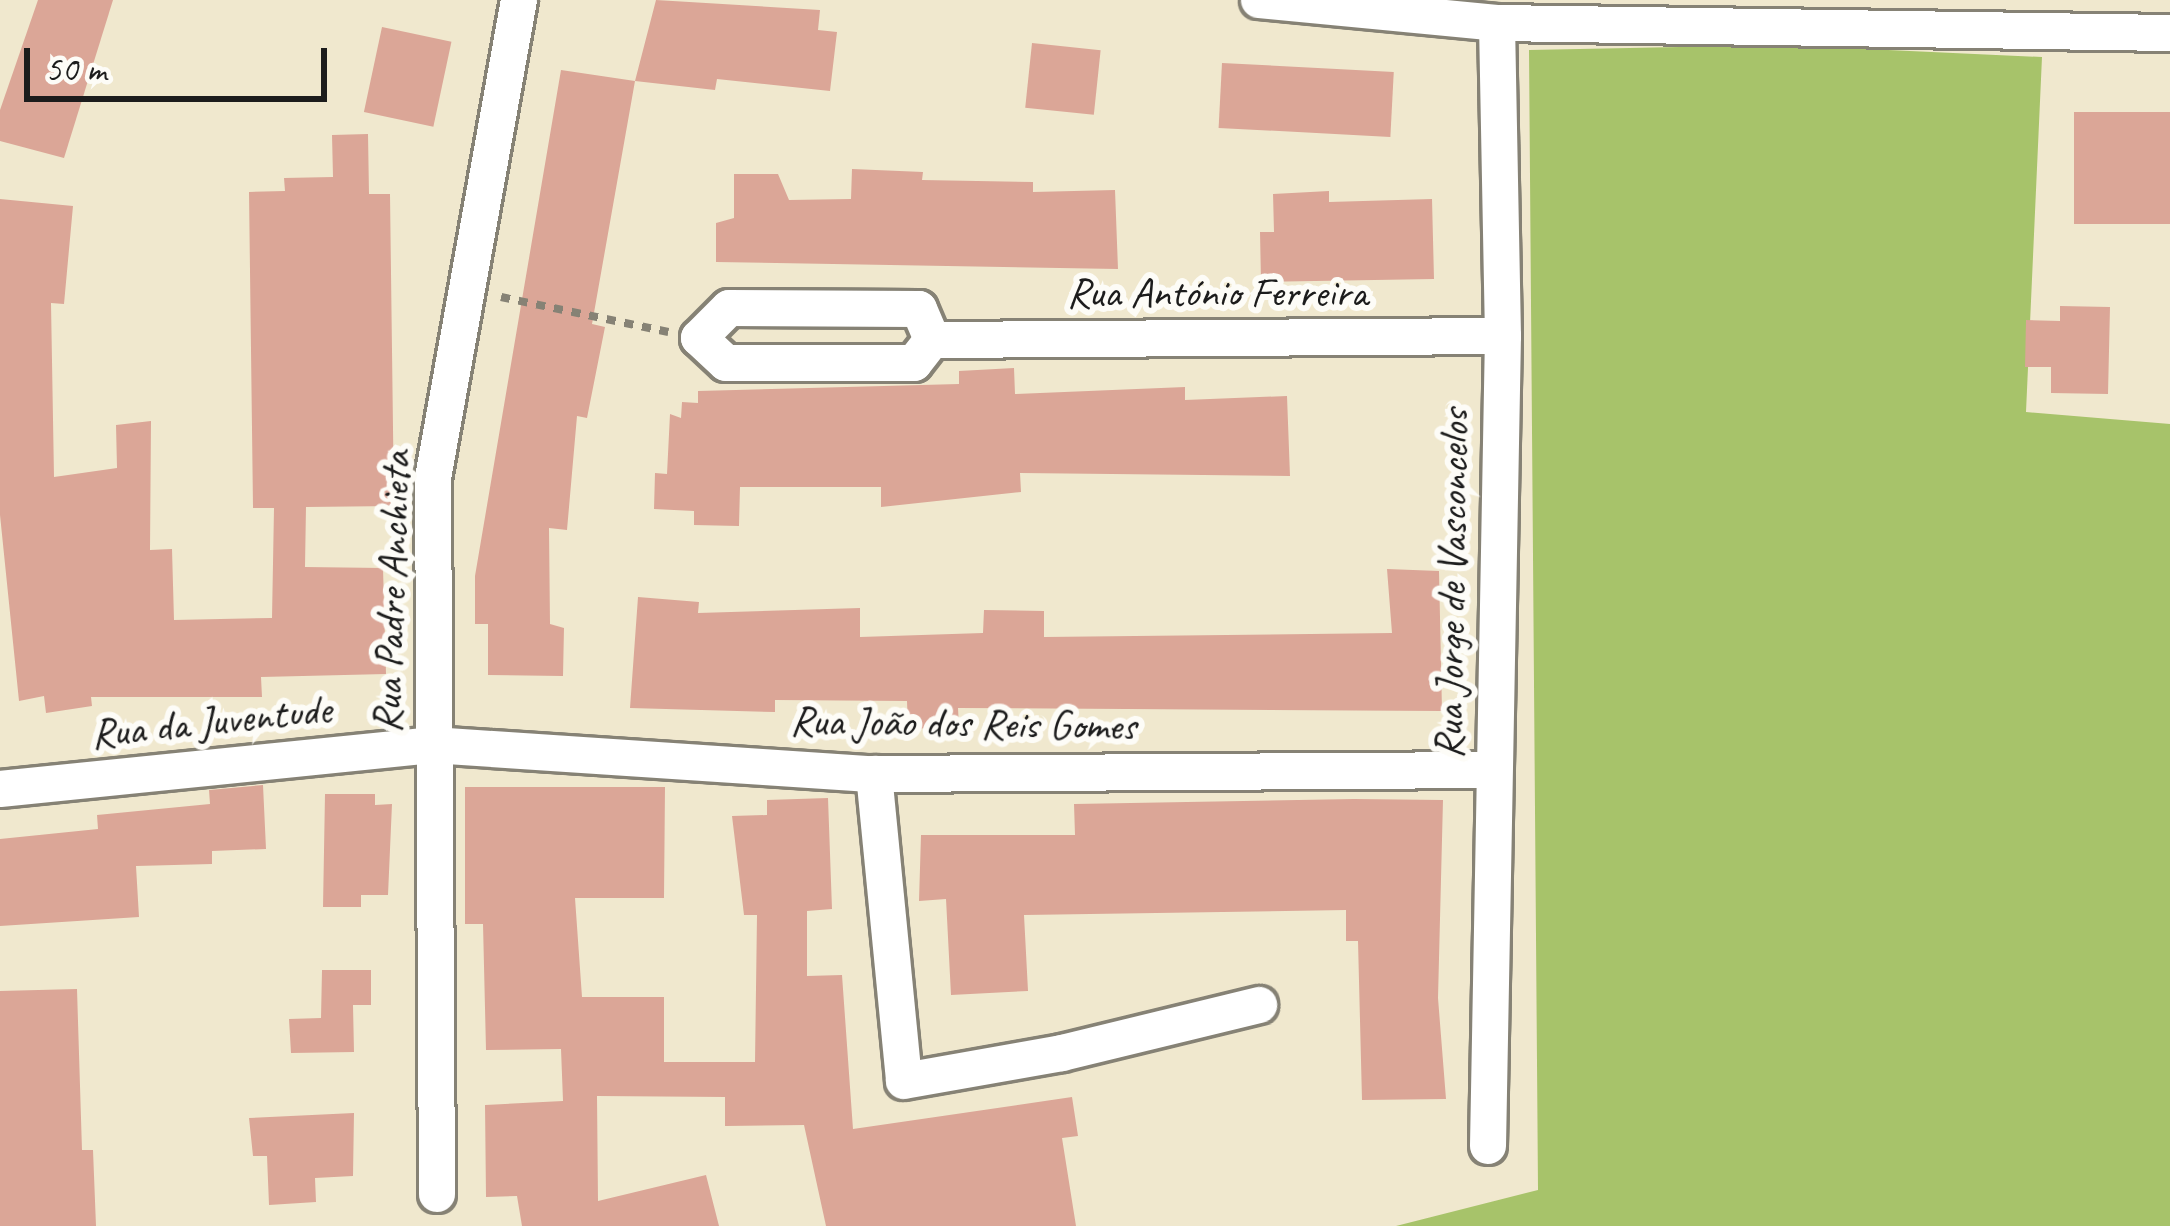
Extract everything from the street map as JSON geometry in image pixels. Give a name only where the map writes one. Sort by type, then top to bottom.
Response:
[{"type":"street","name":"Rua Padre Anchieta","points":[[437,1194],[433,478],[519,0]]},
{"type":"street","points":[[1259,0],[1497,23],[2170,33]]},
{"type":"street","name":"Rua Jorge de Vasconcelos","points":[[1488,1146],[1502,336],[1497,23]]},
{"type":"street","points":[[699,338],[729,308],[919,309],[932,340]]},
{"type":"street","name":"Rua António Ferreira","points":[[699,338],[726,363],[914,363],[932,340],[1502,336]]},
{"type":"street","name":"Rua João dos Reis Gomes","points":[[432,745],[874,774],[1493,770]]},
{"type":"street","name":"Rua da Juventude","points":[[0,789],[432,745]]},
{"type":"street","points":[[874,774],[904,1081],[1062,1053],[1259,1005]]},
{"type":"path","points":[[467,290],[699,338]]},
{"type":"green space","points":[[1780,45],[2042,57],[2026,412],[2170,424],[2170,1226],[1396,1226],[1538,1190],[1529,50]]},
{"type":"building","points":[[38,0],[113,0],[64,158],[0,141],[0,110]]},
{"type":"building","points":[[656,0],[820,10],[818,30],[837,32],[830,91],[717,79],[715,90],[635,81]]},
{"type":"building","points":[[382,27],[451,42],[433,127],[364,112]]},
{"type":"building","points":[[1032,43],[1101,50],[1094,115],[1025,108]]},
{"type":"building","points":[[1222,63],[1394,72],[1390,137],[1219,128]]},
{"type":"building","points":[[561,70],[635,81],[592,324],[605,327],[587,418],[577,416],[567,530],[549,528],[550,624],[564,628],[563,676],[488,675],[488,624],[475,624],[475,576]]},
{"type":"building","points":[[2074,112],[2170,112],[2170,224],[2074,224]]},
{"type":"building","points":[[368,134],[369,194],[390,194],[394,506],[306,507],[305,567],[383,568],[386,674],[261,677],[262,697],[91,697],[92,706],[46,713],[44,696],[19,701],[0,515],[0,199],[73,206],[64,304],[51,303],[54,477],[117,468],[116,425],[151,421],[150,550],[172,549],[174,620],[272,618],[274,508],[253,508],[249,192],[285,191],[284,178],[333,177],[332,135]]},
{"type":"building","points":[[852,169],[923,172],[922,180],[1033,182],[1033,192],[1115,190],[1118,269],[716,262],[716,223],[734,218],[734,174],[778,174],[789,200],[851,199]]},
{"type":"building","points":[[1329,191],[1329,202],[1432,199],[1434,279],[1261,282],[1260,232],[1274,232],[1273,194]]},
{"type":"building","points":[[2060,306],[2110,307],[2108,394],[2051,393],[2051,367],[2025,367],[2026,320],[2060,321]]},
{"type":"building","points":[[1014,368],[1015,394],[1185,387],[1185,400],[1287,396],[1290,476],[1020,473],[1021,492],[881,507],[881,487],[740,487],[739,526],[694,525],[694,511],[654,509],[655,473],[667,474],[670,414],[681,418],[682,402],[698,403],[698,391],[959,384],[959,371]]},
{"type":"building","points":[[1387,569],[1439,571],[1442,711],[958,708],[959,727],[908,729],[907,701],[775,700],[775,712],[630,708],[638,597],[699,602],[698,613],[860,608],[860,637],[983,633],[984,610],[1044,611],[1044,637],[1392,633]]},
{"type":"building","points":[[263,785],[266,849],[212,851],[212,864],[136,866],[139,917],[0,926],[0,839],[98,829],[97,815],[210,804],[209,790]]},
{"type":"building","points":[[465,787],[665,787],[664,898],[575,898],[582,997],[664,997],[664,1062],[755,1062],[757,915],[744,915],[732,816],[767,815],[767,800],[828,798],[832,909],[807,911],[807,976],[842,975],[853,1129],[1072,1097],[1078,1136],[1062,1138],[1076,1226],[826,1226],[804,1125],[725,1126],[725,1097],[597,1096],[598,1201],[706,1175],[719,1226],[522,1226],[517,1196],[486,1197],[485,1105],[563,1101],[561,1049],[486,1050],[483,924],[465,924]]},
{"type":"building","points":[[325,794],[375,794],[375,805],[392,804],[388,895],[361,895],[361,907],[323,907]]},
{"type":"building","points":[[1443,800],[1438,998],[1446,1099],[1362,1100],[1358,941],[1346,941],[1346,910],[1024,915],[1028,991],[951,995],[946,899],[919,901],[921,835],[1075,835],[1074,804]]},
{"type":"building","points":[[322,970],[371,970],[371,1005],[353,1005],[354,1052],[291,1053],[289,1019],[321,1018]]},
{"type":"building","points":[[77,989],[82,1150],[93,1150],[96,1226],[0,1226],[0,991]]},
{"type":"building","points":[[354,1113],[353,1176],[315,1178],[316,1202],[269,1205],[267,1156],[253,1156],[249,1118]]}]
